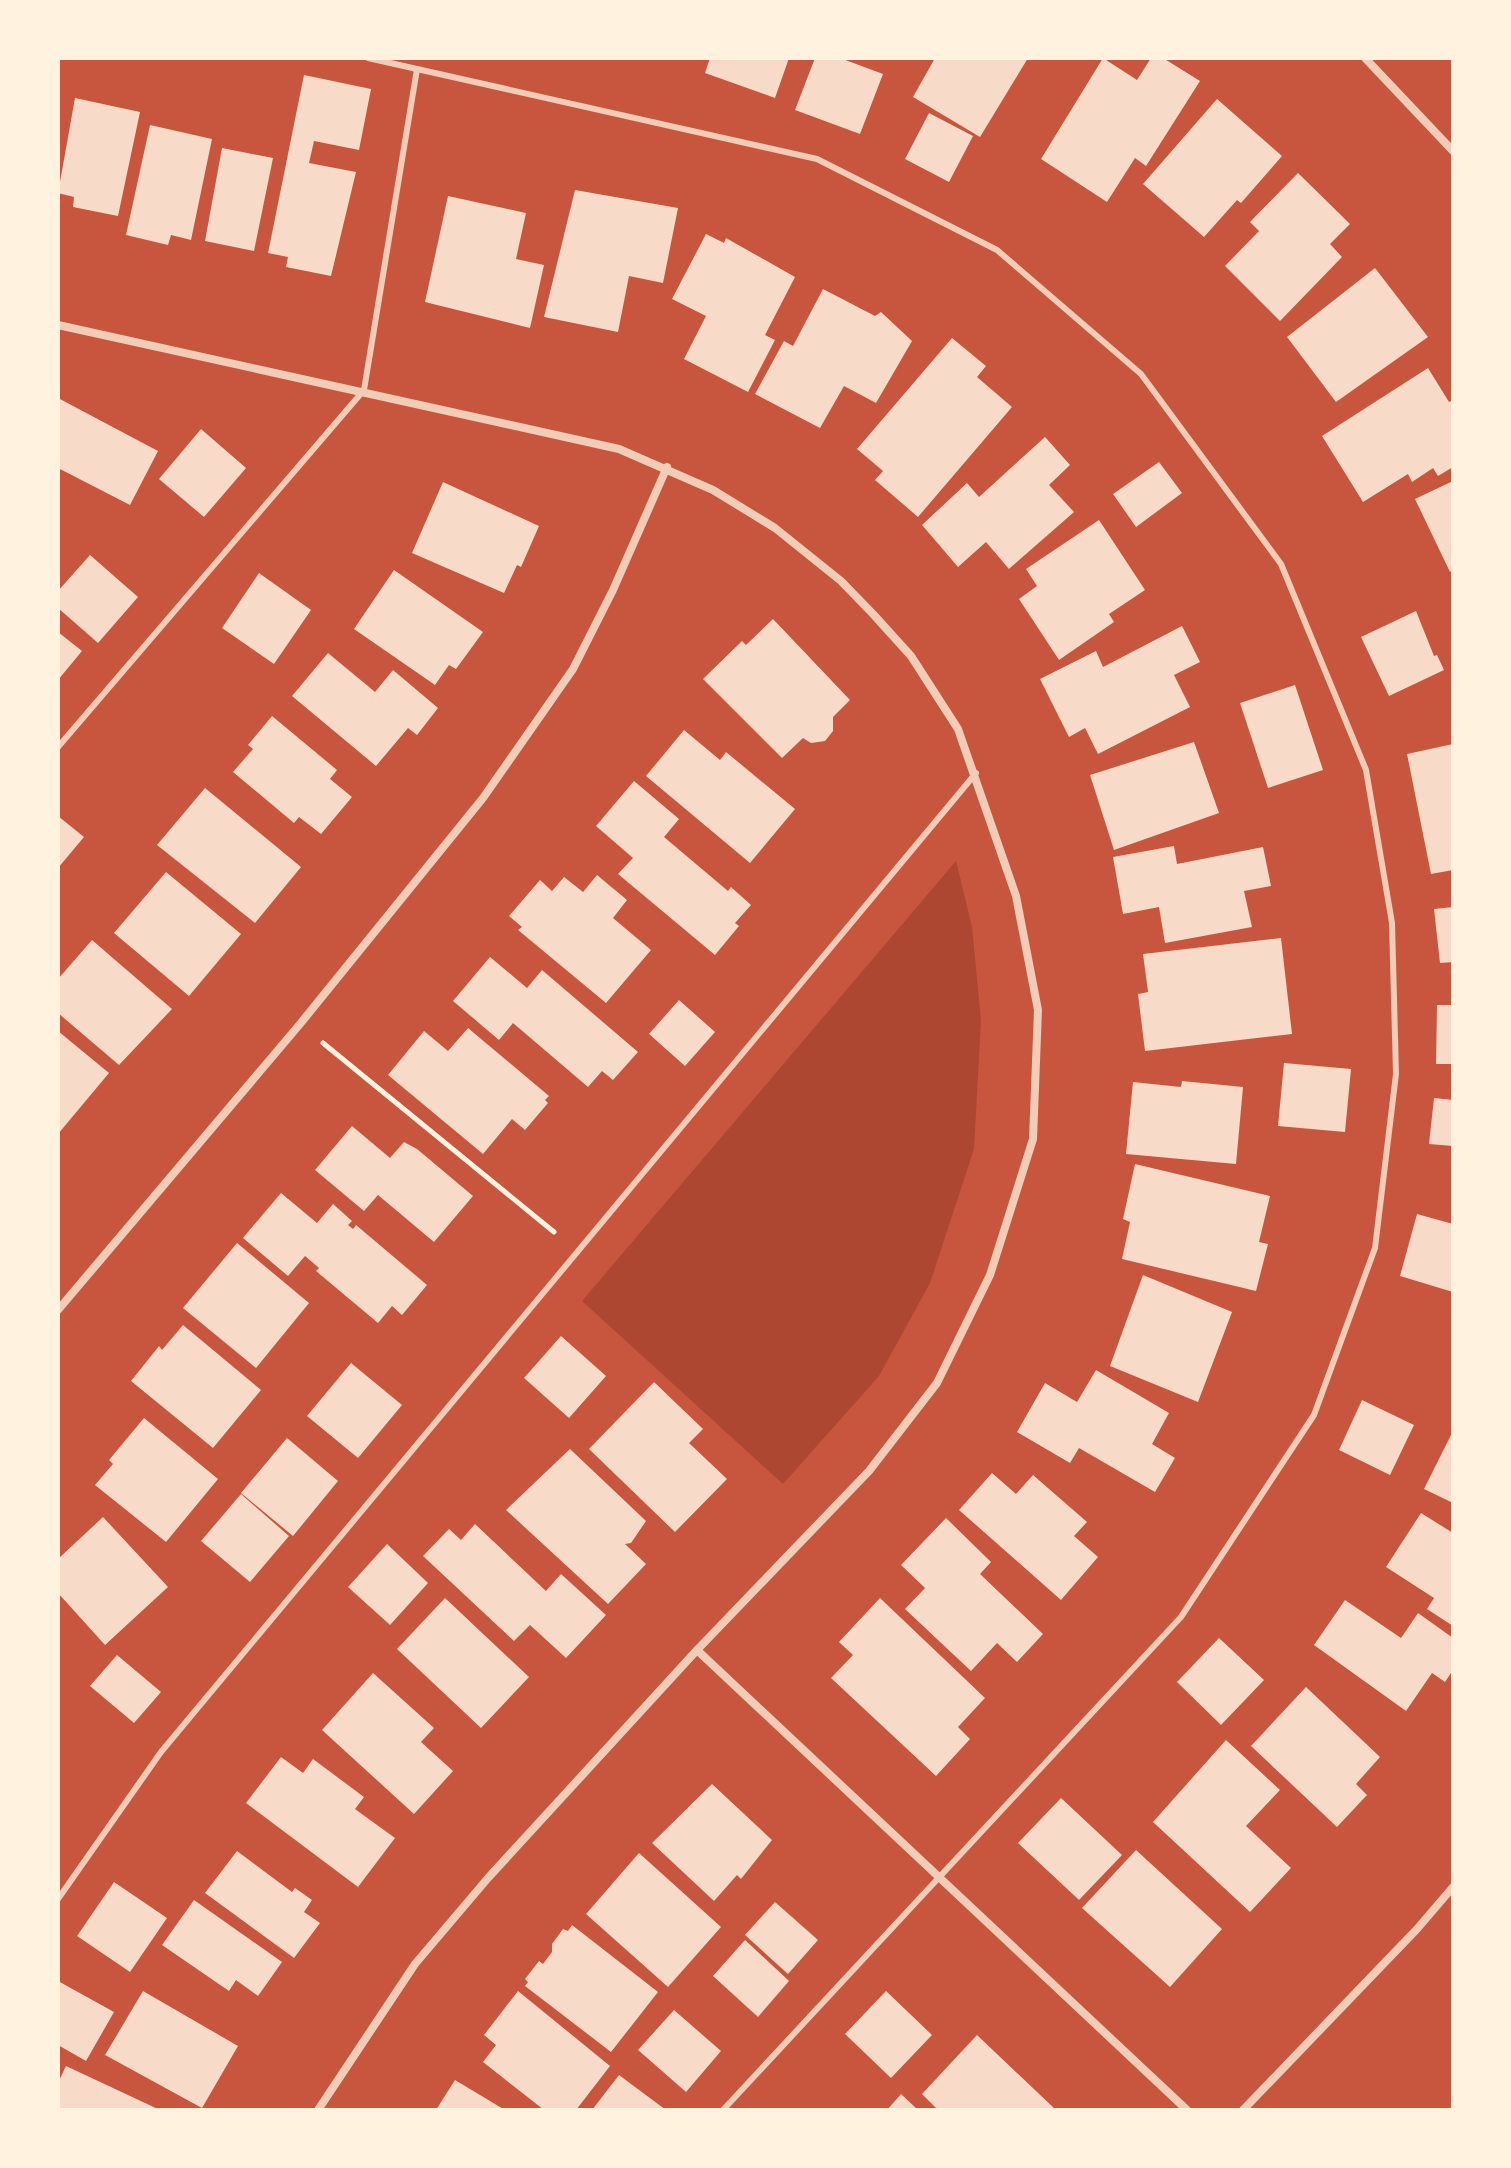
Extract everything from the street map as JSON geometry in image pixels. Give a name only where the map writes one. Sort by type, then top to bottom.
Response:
[{"type":"street","points":[[1365,58],[1453,151]]},
{"type":"street","points":[[58,325],[364,390],[619,449],[667,467],[713,490],[775,528],[841,581],[911,656],[958,729],[976,773],[1016,896],[1038,1010],[1033,1139],[990,1275],[937,1383],[869,1471],[697,1650],[488,1878],[415,1964],[318,2110]]},
{"type":"street","points":[[58,1310],[300,1024],[483,798],[573,669],[613,590],[667,467]]},
{"type":"street","points":[[697,1650],[937,1879],[1187,2110]]},
{"type":"street","points":[[1243,2110],[1417,1929],[1453,1887]]},
{"type":"lane","points":[[368,58],[817,159],[997,250],[1141,374],[1281,564],[1366,770],[1392,923],[1396,1074],[1375,1248],[1314,1415],[1181,1617],[723,2110]]},
{"type":"lane","points":[[58,747],[364,390],[417,69]]},
{"type":"lane","points":[[58,1899],[161,1752],[976,773]]},
{"type":"path","points":[[300,1024],[576,1250]]},
{"type":"shaded area","points":[[956,861],[972,927],[981,1020],[974,1149],[930,1283],[879,1376],[783,1484],[582,1301]]},
{"type":"building","points":[[710,58],[789,58],[775,98],[705,73]]},
{"type":"building","points":[[815,58],[840,58],[883,74],[860,134],[795,110]]},
{"type":"building","points":[[935,58],[1028,58],[980,137],[913,97]]},
{"type":"building","points":[[1103,58],[1137,80],[1151,58],[1163,58],[1200,81],[1146,166],[1135,158],[1107,202],[1041,159]]},
{"type":"building","points":[[304,75],[371,89],[359,150],[314,141],[309,163],[356,172],[331,276],[286,267],[288,257],[268,253]]},
{"type":"building","points":[[75,98],[140,112],[118,216],[73,207],[74,197],[58,193]]},
{"type":"building","points":[[1217,99],[1282,156],[1241,203],[1237,200],[1204,237],[1143,184]]},
{"type":"building","points":[[929,113],[973,136],[949,182],[905,159]]},
{"type":"building","points":[[150,125],[212,139],[191,240],[171,235],[168,245],[126,235]]},
{"type":"building","points":[[222,148],[273,158],[254,251],[205,241]]},
{"type":"building","points":[[1298,173],[1350,224],[1330,244],[1342,257],[1280,321],[1225,266],[1259,231],[1250,222]]},
{"type":"building","points":[[575,190],[678,208],[663,283],[629,276],[618,332],[544,317]]},
{"type":"building","points":[[448,196],[526,213],[516,259],[544,265],[530,328],[425,302]]},
{"type":"building","points":[[706,234],[724,243],[726,238],[795,277],[765,335],[775,340],[748,392],[684,359],[706,316],[672,299]]},
{"type":"building","points":[[1375,268],[1428,337],[1336,402],[1287,337]]},
{"type":"building","points":[[823,289],[875,316],[881,312],[912,341],[876,403],[844,386],[820,428],[755,394],[784,341],[793,346]]},
{"type":"building","points":[[952,338],[986,366],[977,377],[1012,407],[918,517],[875,480],[883,471],[857,449]]},
{"type":"building","points":[[1428,368],[1449,402],[1453,400],[1453,467],[1438,476],[1433,468],[1412,482],[1408,474],[1363,502],[1322,436]]},
{"type":"building","points":[[58,398],[158,451],[130,505],[58,468]]},
{"type":"building","points":[[201,429],[246,468],[204,517],[159,479]]},
{"type":"building","points":[[1045,437],[1070,465],[1049,485],[1074,512],[1009,569],[986,542],[958,567],[922,525],[967,483],[979,497]]},
{"type":"building","points":[[1159,462],[1182,493],[1136,527],[1113,494]]},
{"type":"building","points":[[1453,481],[1453,570],[1450,572],[1415,499]]},
{"type":"building","points":[[443,482],[539,526],[521,567],[517,565],[504,593],[412,553]]},
{"type":"building","points":[[1099,520],[1145,590],[1109,614],[1114,622],[1059,660],[1019,599],[1037,586],[1026,569]]},
{"type":"building","points":[[90,555],[138,597],[98,643],[58,608],[58,591]]},
{"type":"building","points":[[394,570],[483,632],[456,669],[449,665],[435,685],[354,629]]},
{"type":"building","points":[[259,573],[311,610],[274,664],[222,628]]},
{"type":"building","points":[[1416,611],[1434,656],[1437,655],[1444,670],[1389,696],[1361,637]]},
{"type":"building","points":[[773,619],[850,700],[833,717],[833,731],[825,741],[811,743],[803,738],[782,758],[703,679],[742,641],[746,645]]},
{"type":"building","points":[[1182,626],[1200,662],[1174,675],[1190,707],[1098,754],[1085,728],[1069,737],[1040,679],[1096,651],[1103,667]]},
{"type":"building","points":[[58,632],[82,651],[58,680]]},
{"type":"building","points":[[328,653],[375,692],[393,670],[438,708],[417,735],[408,728],[376,766],[292,696]]},
{"type":"building","points":[[1295,685],[1323,770],[1268,788],[1240,703]]},
{"type":"building","points":[[272,716],[337,770],[330,779],[352,797],[321,834],[299,817],[294,823],[233,772],[253,749],[248,745]]},
{"type":"building","points":[[684,730],[720,760],[726,752],[795,809],[750,863],[646,776]]},
{"type":"building","points":[[1194,742],[1219,813],[1114,850],[1090,775]]},
{"type":"building","points":[[1453,744],[1453,870],[1431,874],[1407,754]]},
{"type":"building","points":[[634,781],[679,819],[664,837],[728,891],[731,887],[751,905],[735,923],[739,926],[715,955],[618,874],[633,858],[596,826]]},
{"type":"building","points":[[205,788],[301,867],[255,923],[157,845]]},
{"type":"building","points":[[58,816],[84,837],[58,868]]},
{"type":"building","points":[[1174,846],[1177,864],[1263,847],[1271,886],[1244,891],[1252,927],[1165,943],[1159,907],[1123,914],[1113,857]]},
{"type":"building","points":[[166,872],[241,934],[189,996],[114,933]]},
{"type":"building","points":[[597,875],[627,900],[613,918],[651,950],[606,1003],[518,930],[522,927],[509,916],[540,880],[552,891],[564,877],[583,892]]},
{"type":"building","points":[[1453,907],[1453,962],[1440,963],[1434,909]]},
{"type":"building","points":[[1281,938],[1292,1034],[1145,1051],[1138,994],[1148,992],[1143,954]]},
{"type":"building","points":[[92,940],[172,1009],[119,1065],[58,1013],[58,979]]},
{"type":"building","points":[[490,957],[527,988],[542,970],[638,1052],[613,1080],[602,1071],[588,1087],[513,1023],[499,1040],[453,1001]]},
{"type":"building","points":[[679,1000],[715,1032],[685,1066],[649,1034]]},
{"type":"building","points":[[1437,1005],[1453,1005],[1453,1064],[1436,1064]]},
{"type":"building","points":[[468,1028],[549,1096],[545,1100],[548,1103],[525,1130],[512,1119],[483,1154],[388,1075],[424,1031],[448,1051]]},
{"type":"building","points":[[58,1031],[109,1073],[58,1134]]},
{"type":"building","points":[[1284,1063],[1351,1069],[1345,1132],[1278,1126]]},
{"type":"building","points":[[1182,1081],[1243,1087],[1236,1164],[1126,1154],[1133,1082],[1181,1087]]},
{"type":"building","points":[[1434,1098],[1453,1100],[1453,1146],[1429,1144]]},
{"type":"building","points":[[352,1126],[390,1158],[404,1142],[417,1149],[473,1196],[434,1242],[378,1195],[364,1211],[315,1170]]},
{"type":"building","points":[[1135,1164],[1270,1196],[1259,1242],[1268,1244],[1256,1291],[1122,1259],[1130,1222],[1123,1219]]},
{"type":"building","points":[[281,1193],[317,1223],[333,1204],[352,1221],[348,1225],[353,1229],[356,1225],[427,1285],[402,1315],[392,1306],[378,1323],[316,1271],[319,1268],[305,1256],[288,1276],[243,1238]]},
{"type":"building","points":[[1417,1214],[1453,1224],[1453,1292],[1400,1276]]},
{"type":"building","points":[[237,1243],[309,1303],[256,1368],[183,1308]]},
{"type":"building","points":[[1143,1275],[1232,1312],[1198,1402],[1110,1366]]},
{"type":"building","points":[[183,1325],[261,1390],[213,1448],[131,1381],[159,1346],[162,1350]]},
{"type":"building","points":[[561,1336],[606,1376],[569,1418],[524,1378]]},
{"type":"building","points":[[351,1363],[402,1405],[358,1458],[307,1416]]},
{"type":"building","points":[[1096,1370],[1169,1413],[1152,1444],[1175,1458],[1155,1492],[1079,1448],[1070,1463],[1017,1432],[1045,1383],[1077,1402]]},
{"type":"building","points":[[654,1382],[703,1429],[689,1443],[727,1479],[675,1532],[589,1449]]},
{"type":"building","points":[[1362,1400],[1414,1425],[1390,1475],[1339,1450]]},
{"type":"building","points":[[144,1418],[218,1479],[166,1542],[95,1485],[113,1464],[109,1460]]},
{"type":"building","points":[[1453,1431],[1453,1503],[1424,1489]]},
{"type":"building","points":[[287,1438],[338,1481],[293,1536],[241,1493]]},
{"type":"building","points":[[570,1449],[646,1521],[631,1543],[625,1544],[646,1564],[608,1604],[506,1510]]},
{"type":"building","points":[[992,1473],[1016,1494],[1033,1475],[1087,1522],[1074,1536],[1098,1557],[1061,1600],[959,1510]]},
{"type":"building","points":[[241,1494],[289,1536],[250,1582],[201,1541]]},
{"type":"building","points":[[1421,1513],[1453,1533],[1453,1626],[1427,1609],[1434,1598],[1386,1567]]},
{"type":"building","points":[[103,1517],[168,1587],[105,1645],[58,1593],[58,1559]]},
{"type":"building","points":[[946,1518],[991,1562],[980,1574],[1043,1634],[1017,1662],[997,1643],[971,1671],[905,1609],[925,1588],[901,1565]]},
{"type":"building","points":[[475,1524],[546,1591],[561,1574],[606,1615],[566,1658],[530,1625],[514,1641],[423,1556],[449,1529],[461,1540]]},
{"type":"building","points":[[387,1544],[428,1583],[390,1625],[348,1587]]},
{"type":"building","points":[[445,1598],[529,1677],[481,1728],[397,1649]]},
{"type":"building","points":[[880,1598],[985,1698],[958,1727],[970,1739],[936,1776],[831,1678],[853,1655],[839,1642]]},
{"type":"building","points":[[1345,1600],[1401,1638],[1418,1613],[1453,1638],[1453,1670],[1445,1682],[1432,1673],[1406,1711],[1314,1645]]},
{"type":"building","points":[[1219,1638],[1264,1680],[1221,1725],[1177,1682]]},
{"type":"building","points":[[117,1655],[161,1692],[134,1723],[90,1686]]},
{"type":"building","points":[[373,1673],[434,1728],[421,1742],[453,1771],[414,1814],[322,1730]]},
{"type":"building","points":[[1306,1687],[1380,1757],[1356,1784],[1367,1795],[1337,1827],[1251,1746]]},
{"type":"building","points":[[1226,1740],[1280,1790],[1246,1826],[1291,1868],[1250,1912],[1153,1822]]},
{"type":"building","points":[[281,1757],[303,1773],[313,1759],[364,1797],[355,1809],[395,1838],[358,1887],[246,1803]]},
{"type":"building","points":[[712,1784],[772,1840],[741,1879],[737,1875],[714,1901],[652,1843]]},
{"type":"building","points":[[1061,1798],[1122,1855],[1079,1900],[1018,1843]]},
{"type":"building","points":[[1136,1850],[1222,1929],[1170,1987],[1082,1908]]},
{"type":"building","points":[[237,1851],[292,1892],[295,1888],[312,1900],[304,1912],[320,1923],[294,1958],[205,1893]]},
{"type":"building","points":[[639,1853],[721,1927],[668,1987],[586,1914]]},
{"type":"building","points":[[114,1882],[167,1918],[130,1972],[77,1936]]},
{"type":"building","points":[[194,1900],[282,1962],[258,1996],[236,1980],[229,1991],[162,1945]]},
{"type":"building","points":[[775,1902],[818,1940],[788,1974],[745,1935]]},
{"type":"building","points":[[572,1925],[658,1992],[611,2052],[525,1986],[528,1982],[525,1979],[539,1961],[543,1964],[563,1929],[568,1931]]},
{"type":"building","points":[[745,1940],[789,1981],[758,2017],[713,1976]]},
{"type":"building","points":[[58,1981],[114,2012],[86,2061],[58,2045]]},
{"type":"building","points":[[143,1991],[238,2046],[202,2108],[105,2055]]},
{"type":"building","points":[[518,1991],[610,2066],[576,2110],[544,2110],[483,2062],[496,2045],[484,2035]]},
{"type":"building","points":[[886,1991],[932,2035],[891,2078],[845,2034]]},
{"type":"building","points":[[674,2010],[721,2051],[686,2092],[638,2050]]},
{"type":"building","points":[[977,2035],[1056,2110],[938,2110],[922,2094]]},
{"type":"building","points":[[66,2066],[160,2110],[58,2110],[58,2083]]},
{"type":"building","points":[[619,2075],[666,2110],[592,2110]]},
{"type":"building","points":[[455,2080],[505,2110],[436,2110]]},
{"type":"building","points":[[901,2094],[918,2110],[887,2110]]}]
